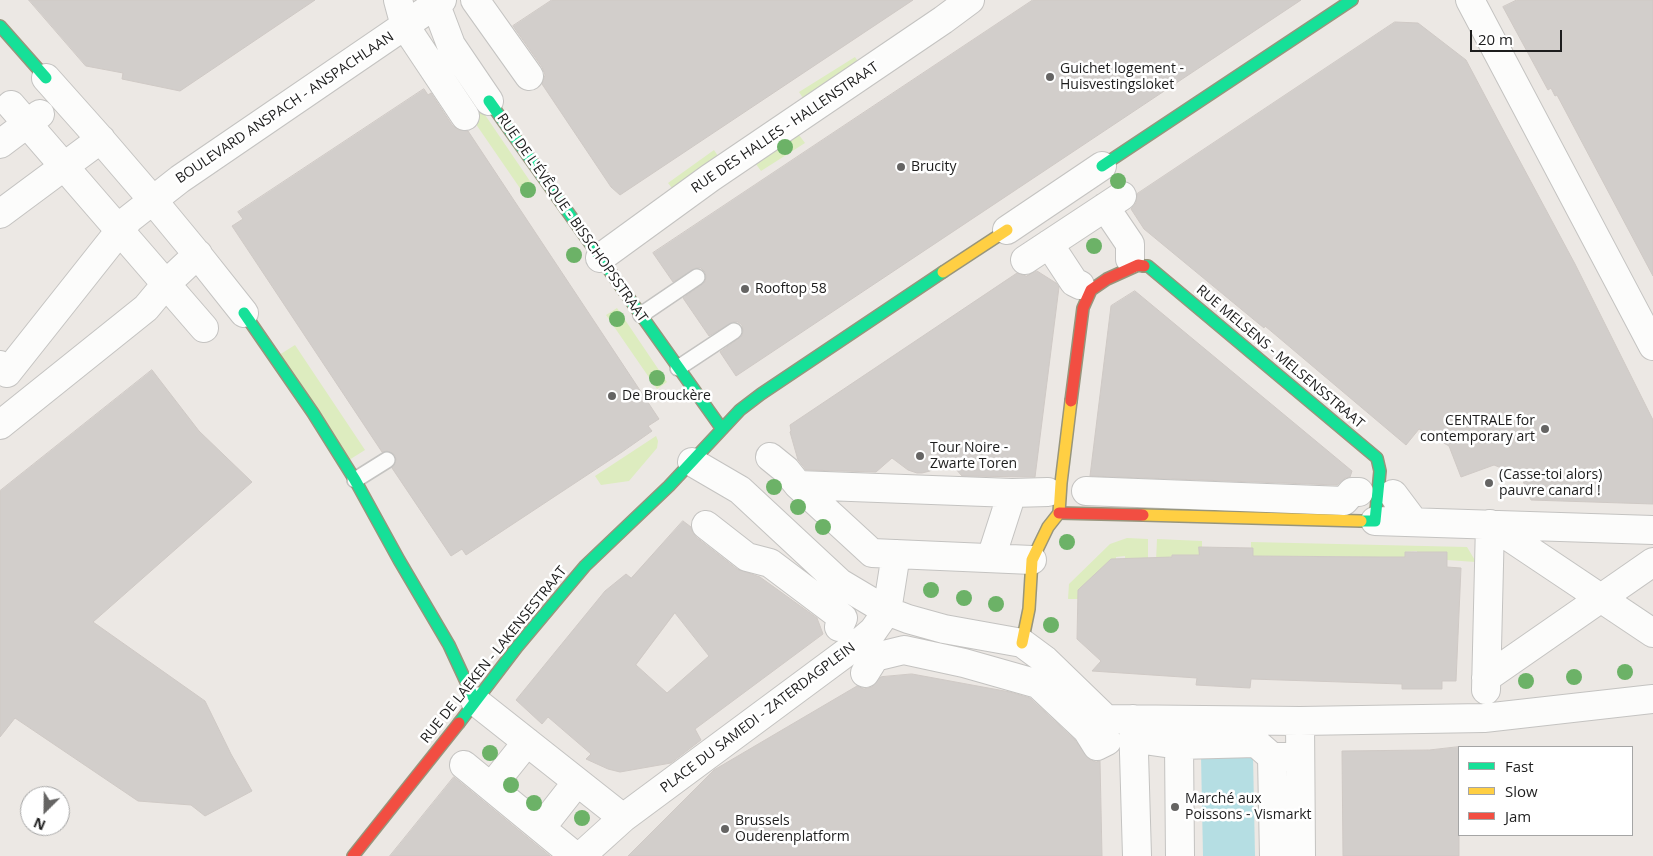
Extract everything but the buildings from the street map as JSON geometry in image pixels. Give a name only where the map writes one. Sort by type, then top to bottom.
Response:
[{"type":"street","points":[[398,0],[405,26],[465,116]]},
{"type":"street","points":[[476,0],[529,76]]},
{"type":"street","name":"RUE DES HALLES - HALLENSTRAAT","points":[[600,258],[937,10],[970,0]]},
{"type":"street","points":[[1007,230],[1352,0]]},
{"type":"street","points":[[1470,0],[1653,346]]},
{"type":"street","name":"BOULEVARD ANSPACH - ANSPACHLAAN","points":[[2,372],[124,225],[152,200],[437,2]]},
{"type":"street","name":"RUE DE L'ÉVÊQUE - BISSCHOPSSTRAAT","points":[[437,2],[451,45],[488,101],[722,429]]},
{"type":"street","points":[[0,26],[101,139],[198,254],[244,313],[356,480],[399,560],[449,645],[475,701],[623,818]]},
{"type":"street","points":[[0,144],[26,115],[63,167],[124,225],[166,284],[204,328]]},
{"type":"street","points":[[0,214],[101,139]]},
{"type":"street","points":[[1026,260],[1049,244],[1075,215],[1114,201],[1130,244],[1130,259]]},
{"type":"street","name":"RUE DE LAEKEN - LAKENSESTRAAT","points":[[353,856],[437,752],[528,634],[585,566],[692,462],[740,410],[761,394],[1007,230]]},
{"type":"street","points":[[1049,244],[1074,282],[1080,285]]},
{"type":"street","points":[[0,425],[146,308],[166,284],[198,254]]},
{"type":"street","name":"RUE MELSENS - MELSENSSTRAAT","points":[[1054,503],[1061,483],[1083,308],[1091,290],[1107,279],[1138,265],[1148,266],[1377,458],[1380,471],[1375,521]]},
{"type":"street","points":[[2,372],[29,401]]},
{"type":"street","points":[[770,457],[872,553],[1032,560]]},
{"type":"street","points":[[692,462],[740,490],[840,584],[887,611],[908,619],[944,629],[1022,643],[1045,660],[1106,719],[1300,721],[1484,718],[1653,699]]},
{"type":"street","points":[[798,485],[1012,493],[1054,503],[1375,521],[1653,530]]},
{"type":"street","points":[[1086,491],[1344,501],[1352,492],[1359,492]]},
{"type":"street","points":[[991,558],[1012,493]]},
{"type":"street","points":[[1393,494],[1414,522]]},
{"type":"street","points":[[1022,643],[1029,609],[1032,560],[1038,543],[1048,527],[1054,503]]},
{"type":"street","points":[[1490,524],[1653,633]]},
{"type":"street","points":[[1484,718],[1486,678],[1481,626],[1490,524]]},
{"type":"street","points":[[706,525],[747,557],[770,563],[843,618],[854,646],[904,650],[964,663],[1038,684],[1087,730],[1096,746],[1107,741]]},
{"type":"street","points":[[887,611],[896,554]]},
{"type":"street","points":[[1486,678],[1653,562]]},
{"type":"street","name":"PLACE DU SAMEDI - ZATERDAGPLEIN","points":[[581,856],[623,818],[859,643],[873,631],[887,611]]},
{"type":"street","points":[[1133,719],[1137,856]]},
{"type":"street","points":[[1300,721],[1302,856]]},
{"type":"street","points":[[1151,741],[1179,744],[1256,743],[1282,757],[1274,856]]},
{"type":"street","points":[[491,787],[527,742]]},
{"type":"street","points":[[1179,744],[1180,856]]},
{"type":"street","points":[[464,765],[575,856]]},
{"type":"street","points":[[541,828],[577,782]]},
{"type":"lane","points":[[641,315],[697,277]]},
{"type":"lane","points":[[678,368],[734,331]]},
{"type":"lane","points":[[356,480],[387,460]]},
{"type":"green space","points":[[855,57],[859,63],[805,101],[799,92]]},
{"type":"green space","points":[[481,109],[536,190],[526,197],[471,117]]},
{"type":"green space","points":[[799,135],[805,143],[761,171],[753,160],[769,143]]},
{"type":"green space","points":[[714,150],[720,159],[675,192],[668,183]]},
{"type":"green space","points":[[617,308],[667,382],[657,389],[606,315]]},
{"type":"green space","points":[[295,345],[365,450],[349,460],[279,355]]},
{"type":"green space","points":[[656,436],[658,441],[657,448],[629,481],[601,485],[595,476]]},
{"type":"green space","points":[[1127,538],[1148,539],[1148,561],[1125,561],[1125,556],[1116,557],[1116,561],[1083,591],[1078,591],[1078,599],[1068,599],[1069,584],[1110,544]]},
{"type":"green space","points":[[1157,539],[1202,541],[1202,547],[1199,547],[1199,555],[1169,557],[1169,559],[1156,561]]},
{"type":"green space","points":[[1251,542],[1467,547],[1476,562],[1447,560],[1447,552],[1436,552],[1435,555],[1417,555],[1417,551],[1405,552],[1405,561],[1389,560],[1389,557],[1380,557],[1380,560],[1362,557],[1253,556]]},
{"type":"water","points":[[1253,755],[1255,856],[1203,856],[1201,756]]},
{"type":"traffic: fast","points":[[1102,166],[1352,0]]},
{"type":"traffic: fast","points":[[0,26],[46,78]]},
{"type":"traffic: fast","points":[[489,101],[722,429]]},
{"type":"traffic: fast","points":[[1144,266],[1148,266],[1377,458],[1380,471],[1375,521],[1361,521]]},
{"type":"traffic: fast","points":[[459,723],[517,647],[585,566],[669,486],[740,410],[943,272]]},
{"type":"traffic: fast","points":[[244,313],[313,413],[355,480],[449,645],[475,701]]},
{"type":"traffic: slow","points":[[943,272],[1007,230]]},
{"type":"traffic: slow","points":[[1022,643],[1029,609],[1032,560],[1048,527],[1059,513],[1071,401]]},
{"type":"traffic: slow","points":[[1143,515],[1361,521]]},
{"type":"traffic: jam","points":[[1071,401],[1083,308],[1091,290],[1107,279],[1138,265],[1144,266]]},
{"type":"traffic: jam","points":[[1059,513],[1143,515]]},
{"type":"traffic: jam","points":[[353,856],[459,723]]},
{"type":"place","name":"Guichet logement - Huisvestingsloket","points":[[1050,77]]},
{"type":"place","name":"Brucity","points":[[901,167]]},
{"type":"place","name":"Rooftop 58","points":[[745,289]]},
{"type":"place","name":"De Brouckère","points":[[612,396]]},
{"type":"place","name":"CENTRALE for contemporary art","points":[[1545,429]]},
{"type":"place","name":"Tour Noire - Zwarte Toren","points":[[920,456]]},
{"type":"place","name":"(Casse-toi alors) pauvre canard !","points":[[1489,483]]},
{"type":"place","name":"Marché aux Poissons - Vismarkt","points":[[1175,807]]},
{"type":"place","name":"Brussels Ouderenplatform","points":[[725,829]]}]
